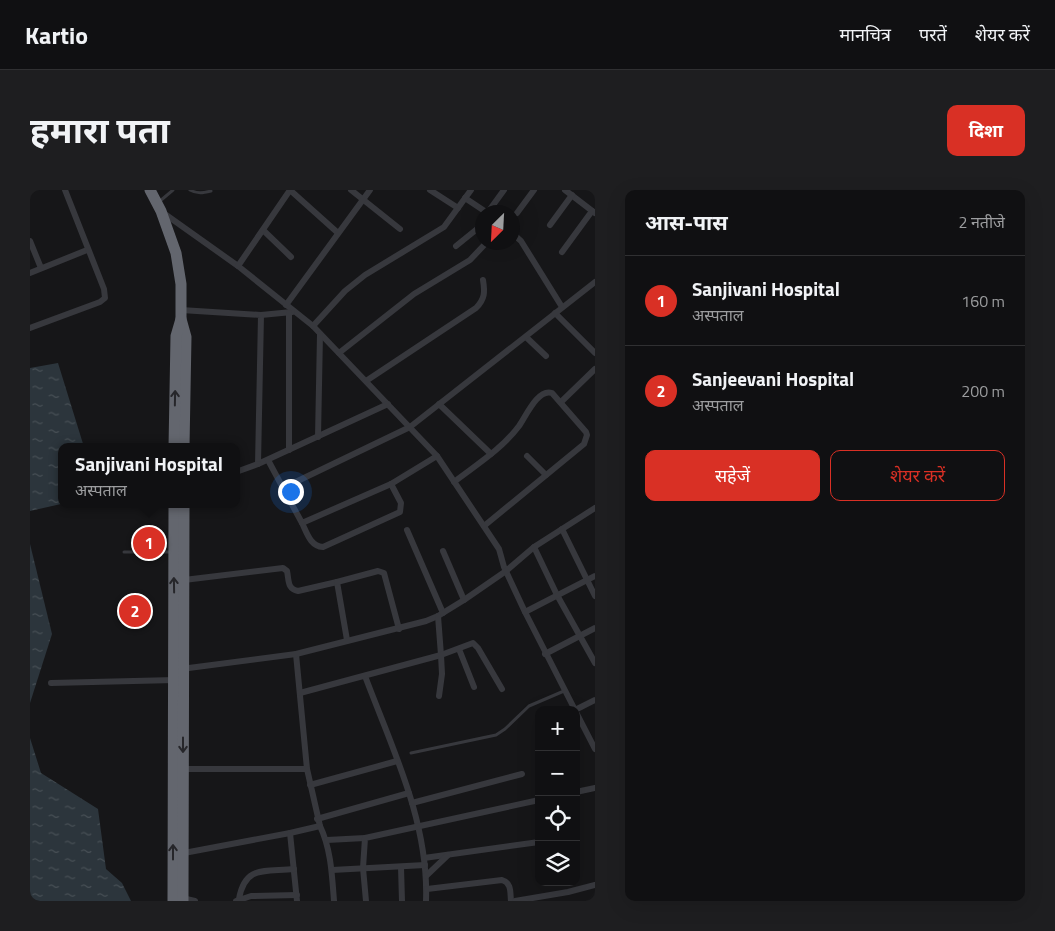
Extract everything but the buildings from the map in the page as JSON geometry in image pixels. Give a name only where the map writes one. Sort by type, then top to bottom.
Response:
[{"type":"highway","points":[[150,190],[159,207],[176,253],[181,284],[181,315],[186,337],[184,443]]},
{"type":"highway","points":[[174,443],[176,336],[181,315]]},
{"type":"highway","points":[[174,508],[178,552],[181,900]]},
{"type":"highway","points":[[181,900],[184,853],[179,675],[184,580],[178,552],[184,508]]},
{"type":"street","points":[[30,328],[100,302],[105,298],[104,289],[87,250],[66,190]]},
{"type":"street","points":[[238,266],[290,190],[338,233]]},
{"type":"street","points":[[351,190],[400,229]]},
{"type":"street","points":[[286,305],[370,190]]},
{"type":"street","points":[[430,190],[458,208]]},
{"type":"street","points":[[313,326],[345,291],[365,275],[444,227],[471,190]]},
{"type":"street","points":[[492,205],[504,190]]},
{"type":"street","points":[[520,209],[534,190]]},
{"type":"street","points":[[562,252],[594,212],[565,190]]},
{"type":"street","points":[[550,225],[572,195]]},
{"type":"street","points":[[465,198],[476,205]]},
{"type":"street","points":[[159,207],[238,266],[292,312],[313,326],[437,456],[499,549],[506,571],[525,612],[573,706]]},
{"type":"street","points":[[263,230],[291,257]]},
{"type":"street","points":[[456,246],[475,231]]},
{"type":"street","points":[[520,240],[562,307]]},
{"type":"street","points":[[30,241],[41,268]]},
{"type":"street","points":[[30,272],[87,250]]},
{"type":"street","points":[[339,353],[414,294],[470,260],[480,250]]},
{"type":"street","points":[[366,381],[476,308],[483,299],[485,292],[483,280]]},
{"type":"street","points":[[283,488],[410,427],[595,282]]},
{"type":"street","points":[[181,315],[261,315],[292,312]]},
{"type":"street","points":[[289,450],[292,312]]},
{"type":"street","points":[[554,313],[595,353]]},
{"type":"street","points":[[258,464],[261,315]]},
{"type":"street","points":[[318,437],[320,334]]},
{"type":"street","points":[[526,337],[546,356]]},
{"type":"street","points":[[561,402],[595,369]]},
{"type":"street","points":[[454,482],[491,454],[518,428],[544,392],[552,393],[586,432],[584,444],[484,526]]},
{"type":"street","points":[[240,471],[268,460],[388,404]]},
{"type":"street","points":[[439,404],[491,454]]},
{"type":"street","points":[[302,523],[391,484],[437,456]]},
{"type":"street","points":[[527,456],[546,475]]},
{"type":"street","points":[[268,460],[312,542],[322,547],[400,512],[401,502],[391,484]]},
{"type":"street","points":[[52,683],[179,675],[296,654],[426,621],[464,600],[506,571],[534,547],[595,508]]},
{"type":"street","points":[[562,529],[595,596]]},
{"type":"street","points":[[407,530],[440,614],[442,674],[439,685],[440,696]]},
{"type":"street","points":[[534,547],[557,596],[595,663]]},
{"type":"street","points":[[444,551],[464,600]]},
{"type":"street","points":[[184,580],[282,568],[287,571],[289,586],[298,591],[378,571],[384,572],[399,628]]},
{"type":"street","points":[[525,612],[595,576]]},
{"type":"street","points":[[336,582],[347,640]]},
{"type":"street","points":[[545,654],[595,628]]},
{"type":"street","points":[[300,694],[440,655],[470,644],[476,644],[502,689]]},
{"type":"street","points":[[459,649],[474,687]]},
{"type":"street","points":[[296,654],[307,769],[318,822],[327,840],[332,870],[334,901]]},
{"type":"street","points":[[365,676],[420,826],[426,876],[426,901]]},
{"type":"street","points":[[580,709],[595,700]]},
{"type":"street","points":[[580,719],[595,749]]},
{"type":"street","points":[[310,785],[397,761]]},
{"type":"street","points":[[183,769],[307,769]]},
{"type":"street","points":[[412,803],[522,774]]},
{"type":"street","points":[[580,791],[595,788]]},
{"type":"street","points":[[184,853],[290,833],[408,793]]},
{"type":"street","points":[[327,840],[365,838],[535,801]]},
{"type":"street","points":[[237,900],[251,896],[297,898],[290,833]]},
{"type":"street","points":[[365,838],[362,868],[366,901]]},
{"type":"street","points":[[424,858],[535,843]]},
{"type":"street","points":[[426,876],[448,854]]},
{"type":"street","points":[[332,870],[425,865]]},
{"type":"street","points":[[401,867],[402,901]]},
{"type":"street","points":[[237,900],[246,878],[250,875],[259,872],[294,869]]},
{"type":"street","points":[[427,890],[502,880],[506,881],[510,886],[513,901],[568,892],[595,885]]},
{"type":"lane","points":[[159,207],[173,190]]},
{"type":"lane","points":[[190,190],[196,193],[211,191]]},
{"type":"lane","points":[[124,552],[178,552]]},
{"type":"lane","points":[[411,753],[496,735],[529,706],[565,691]]},
{"type":"water","points":[[58,363],[83,443],[58,443],[58,505],[30,511],[30,368]]},
{"type":"water","points":[[30,544],[52,634],[30,703]]},
{"type":"water","points":[[30,738],[41,773],[98,809],[106,869],[122,883],[131,901],[30,901]]},
{"type":"place","name":"Sanjivani Hospital","points":[[149,543]]},
{"type":"place","name":"Sanjeevani Hospital","points":[[135,611]]}]
